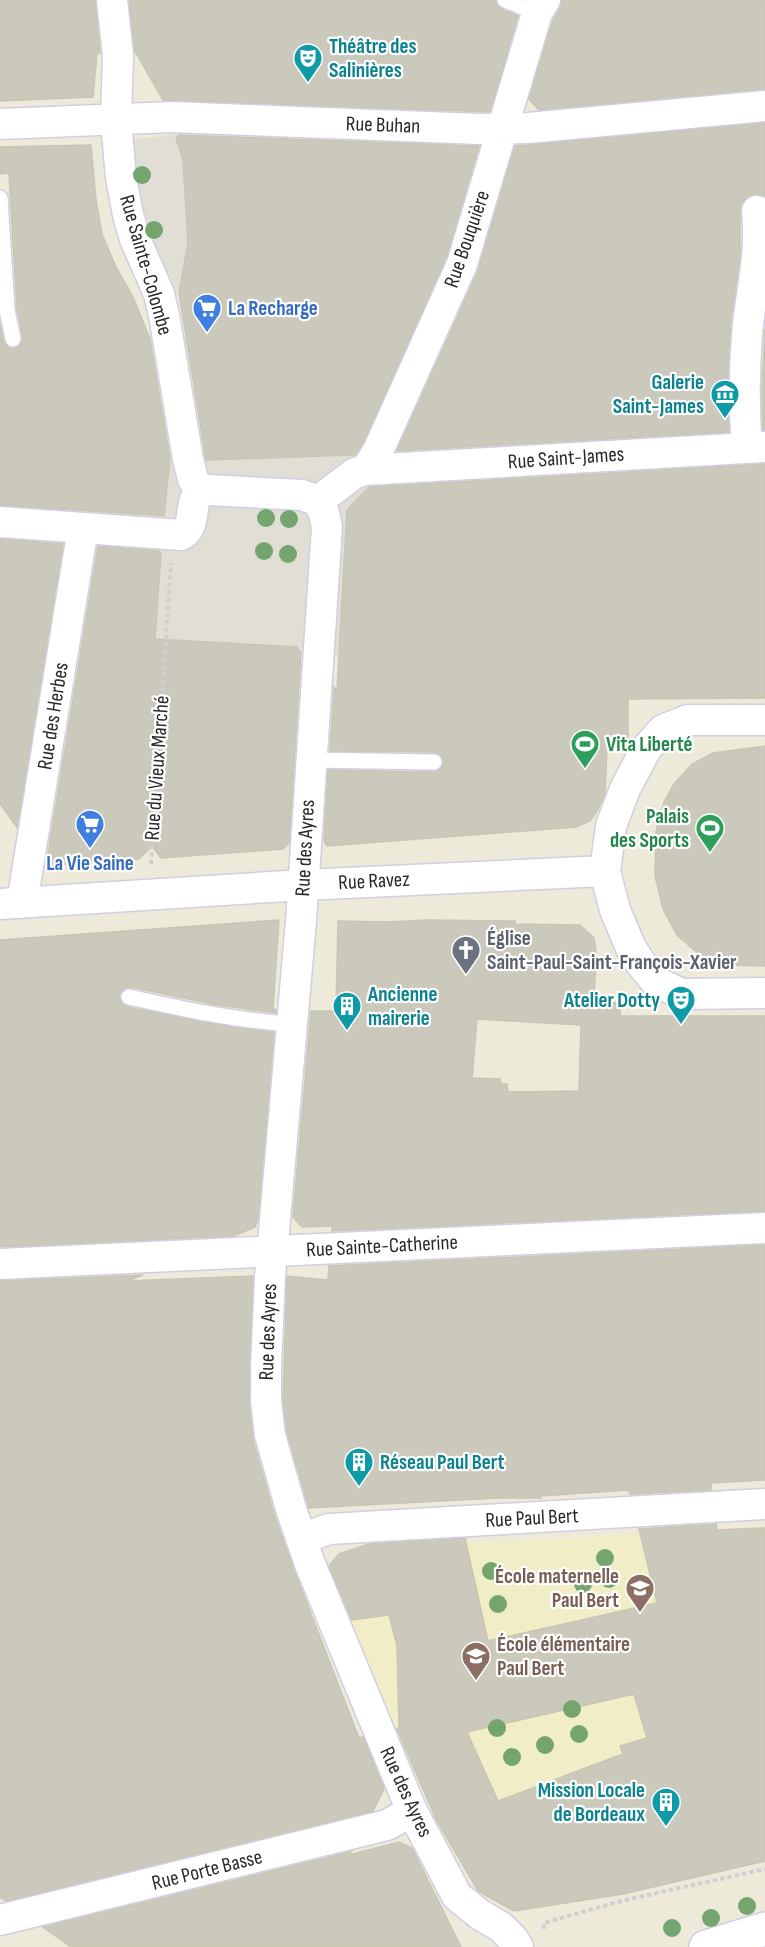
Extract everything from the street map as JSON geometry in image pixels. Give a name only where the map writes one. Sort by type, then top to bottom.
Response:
[{"type":"street","name":"Rue Sainte-Colombe","points":[[112,0],[118,55],[116,120],[121,178],[135,239],[159,294],[188,459],[193,479],[200,491]]},
{"type":"street","name":"Rue Bouquière","points":[[366,470],[378,451],[462,264],[541,6]]},
{"type":"street","name":"Rue Buhan","points":[[0,124],[172,117],[528,128],[765,106]]},
{"type":"street","points":[[756,447],[747,335],[758,264],[760,236],[757,211]]},
{"type":"street","name":"Rue Saint-James","points":[[366,470],[756,447]]},
{"type":"street","points":[[0,522],[181,535],[187,532],[191,524],[194,498],[200,491],[302,495],[318,501],[355,473],[366,470]]},
{"type":"street","name":"Rue des Ayres","points":[[318,501],[327,527],[303,885],[273,1251],[266,1368],[266,1401],[270,1435],[301,1539],[412,1811],[457,1896],[478,1914],[501,1927],[518,1947]]},
{"type":"street","name":"Rue des Herbes","points":[[11,904],[83,528]]},
{"type":"street","points":[[765,720],[688,720],[663,730],[646,749],[625,789],[611,826],[605,871],[615,910],[632,948],[656,982],[682,994],[765,993]]},
{"type":"street","name":"Rue Ravez","points":[[11,904],[303,885],[605,871]]},
{"type":"street","name":"Rue Sainte-Catherine","points":[[0,1264],[765,1228]]},
{"type":"street","name":"Rue Paul Bert","points":[[301,1539],[329,1529],[765,1504]]},
{"type":"street","name":"Rue Porte Basse","points":[[0,1920],[387,1825],[412,1811]]},
{"type":"street","points":[[706,1947],[765,1929]]},
{"type":"lane","points":[[505,0],[541,6]]},
{"type":"lane","points":[[0,198],[7,310],[13,339]]},
{"type":"lane","points":[[311,760],[434,762]]},
{"type":"lane","points":[[129,997],[197,1012],[292,1024]]},
{"type":"path","name":"Rue du Vieux Marché","points":[[149,895],[166,641],[168,534]]},
{"type":"path","points":[[545,1935],[544,1923],[621,1900],[765,1869]]},
{"type":"shaded area","points":[[179,134],[176,138],[183,160],[188,243],[179,293],[159,294],[117,141]]},
{"type":"shaded area","points":[[355,456],[377,485],[368,488],[348,510],[338,656],[296,647],[175,640],[155,642],[169,458],[207,460]]},
{"type":"shaded area","name":"École élémentaire Paul Bert","points":[[697,1531],[634,1694],[647,1738],[620,1746],[624,1757],[532,1788],[439,1826],[347,1621],[331,1578],[331,1565],[334,1558],[349,1550]]},
{"type":"building","points":[[0,0],[95,0],[100,53],[97,53],[93,97],[0,101]]},
{"type":"building","points":[[129,0],[495,0],[501,9],[518,16],[490,112],[163,100],[135,51]]},
{"type":"building","points":[[562,0],[765,0],[765,89],[539,110],[529,99],[553,20],[560,9]]},
{"type":"building","points":[[765,123],[765,196],[756,194],[748,196],[742,203],[740,212],[740,257],[731,318],[728,363],[729,432],[397,451],[478,271],[515,146]]},
{"type":"building","points":[[179,135],[479,146],[446,258],[363,443],[355,455],[206,460],[179,293],[188,243],[183,160],[176,138]]},
{"type":"building","points":[[91,145],[102,234],[115,265],[133,297],[150,339],[170,458],[164,516],[0,505],[0,324],[4,342],[9,348],[19,347],[23,338],[17,309],[9,173],[0,174],[0,147]]},
{"type":"building","points":[[765,329],[765,430],[763,430],[762,392]]},
{"type":"building","points":[[765,464],[765,698],[628,699],[628,747],[607,745],[605,793],[598,810],[590,821],[576,827],[327,846],[324,841],[328,770],[434,772],[439,770],[444,763],[442,757],[434,752],[330,751],[334,687],[337,691],[347,510],[369,487]]},
{"type":"building","points":[[0,539],[63,544],[17,827],[0,804]]},
{"type":"building","points":[[98,546],[161,553],[155,639],[297,647],[301,652],[289,843],[283,849],[161,858],[152,846],[139,859],[46,866]]},
{"type":"building","name":"Palais des Sports","points":[[765,746],[765,966],[716,962],[699,954],[677,935],[663,909],[655,876],[656,831],[664,802],[674,784],[692,764],[713,753]]},
{"type":"building","points":[[279,920],[273,1009],[276,1013],[212,1004],[131,987],[122,990],[119,995],[122,1004],[127,1007],[208,1023],[274,1032],[258,1219],[255,1227],[234,1236],[0,1247],[0,940]]},
{"type":"building","points":[[338,921],[515,921],[515,924],[580,925],[594,938],[596,951],[594,1002],[621,1003],[620,1016],[765,1016],[765,1211],[332,1231],[332,1226],[302,1227],[293,1217],[311,1011],[336,1011]],"holes":[[[477,1019],[581,1025],[579,1091],[508,1092],[507,1084],[501,1084],[500,1079],[472,1078]]]},
{"type":"building","points":[[765,1245],[765,1480],[711,1483],[711,1490],[630,1494],[629,1490],[540,1496],[541,1498],[497,1498],[309,1508],[287,1432],[283,1400],[287,1276],[328,1280],[329,1266]]},
{"type":"building","points":[[143,1275],[127,1281],[253,1276],[249,1401],[253,1440],[274,1514],[294,1570],[359,1738],[363,1737],[384,1789],[373,1811],[6,1901],[0,1897],[0,1281]]},
{"type":"building","points":[[716,1524],[717,1530],[765,1528],[765,1861],[623,1894],[514,1911],[478,1891],[436,1819],[397,1729],[399,1728],[397,1646],[389,1615],[352,1620],[329,1566],[339,1554],[369,1544],[465,1538],[488,1641],[657,1603],[639,1529]],"holes":[[[634,1694],[647,1738],[620,1746],[623,1754],[498,1801],[467,1732]]]},
{"type":"building","points":[[399,1842],[412,1848],[461,1947],[71,1947],[43,1927],[351,1852],[349,1855]]},
{"type":"place","name":"Théâtre des Salinières","points":[[308,84]]},
{"type":"place","name":"La Recharge","points":[[207,334]]},
{"type":"place","name":"Galerie Saint-James","points":[[725,420]]},
{"type":"place","name":"Vita Liberté","points":[[585,770]]},
{"type":"place","name":"La Vie Saine","points":[[90,850]]},
{"type":"place","name":"Palais des Sports","points":[[710,854]]},
{"type":"place","name":"Église Saint-Paul-Saint-François-Xavier","points":[[466,976]]},
{"type":"place","name":"Atelier Dotty","points":[[681,1026]]},
{"type":"place","name":"Ancienne mairerie","points":[[347,1032]]},
{"type":"place","name":"Réseau Paul Bert","points":[[359,1488]]},
{"type":"place","name":"École maternelle Paul Bert","points":[[640,1614]]},
{"type":"place","name":"École élémentaire Paul Bert","points":[[476,1682]]},
{"type":"place","name":"Mission Locale de Bordeaux","points":[[666,1828]]}]
